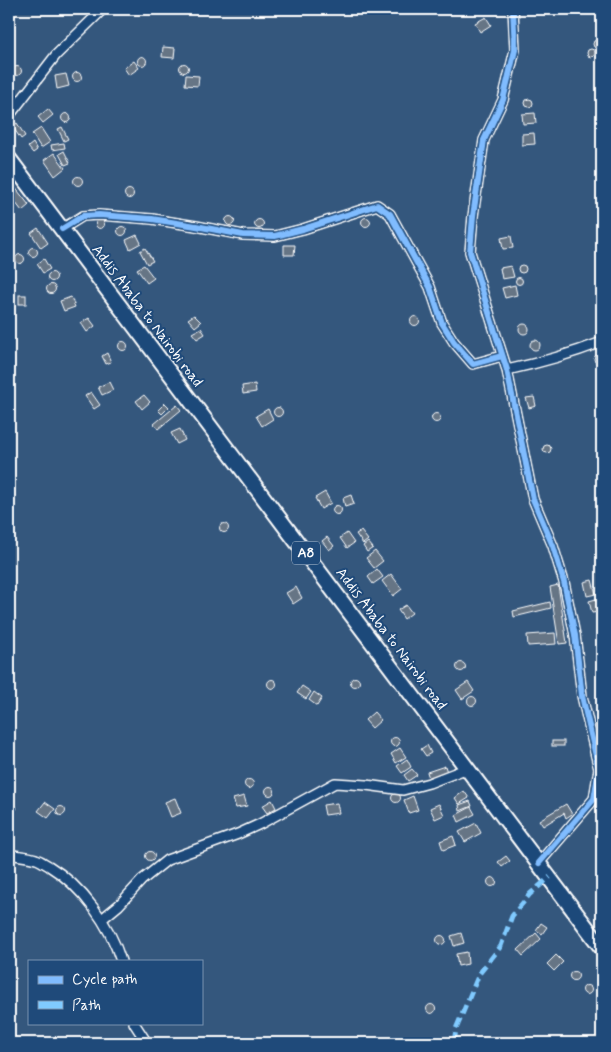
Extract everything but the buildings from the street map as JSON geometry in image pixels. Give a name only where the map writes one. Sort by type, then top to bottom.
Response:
[{"type":"highway","name":"Addis Ababa to Nairobi road","points":[[9,159],[602,948]]},
{"type":"street","points":[[9,116],[56,55],[103,9]]},
{"type":"street","points":[[514,9],[515,50],[503,100],[484,140],[470,252],[507,370],[533,499],[553,546],[564,582],[575,635],[582,696],[599,769],[594,799],[539,863]]},
{"type":"street","points":[[62,229],[83,216],[100,215],[152,219],[243,235],[276,236],[377,205],[390,214],[430,288],[442,323],[454,342],[473,364],[502,356]]},
{"type":"street","points":[[507,370],[580,351],[602,342]]},
{"type":"street","points":[[102,919],[119,905],[142,880],[167,860],[260,824],[335,783],[366,784],[403,790],[429,783],[468,768]]},
{"type":"street","points":[[9,854],[36,859],[60,873],[102,919],[117,946],[122,960]]},
{"type":"street","points":[[135,1024],[147,1043]]},
{"type":"marked path","points":[[454,1043],[456,1029],[479,974],[501,946],[512,916],[530,894],[550,877]]},
{"type":"cycle path","points":[[513,9],[515,50],[503,100],[484,140],[470,252],[507,370],[533,499],[553,546],[564,582],[575,635],[582,696],[599,769],[594,799],[539,863]]},
{"type":"cycle path","points":[[62,229],[83,216],[99,215],[152,219],[243,235],[275,236],[377,205],[390,214],[430,287],[442,323],[454,342],[473,364],[502,356]]}]
